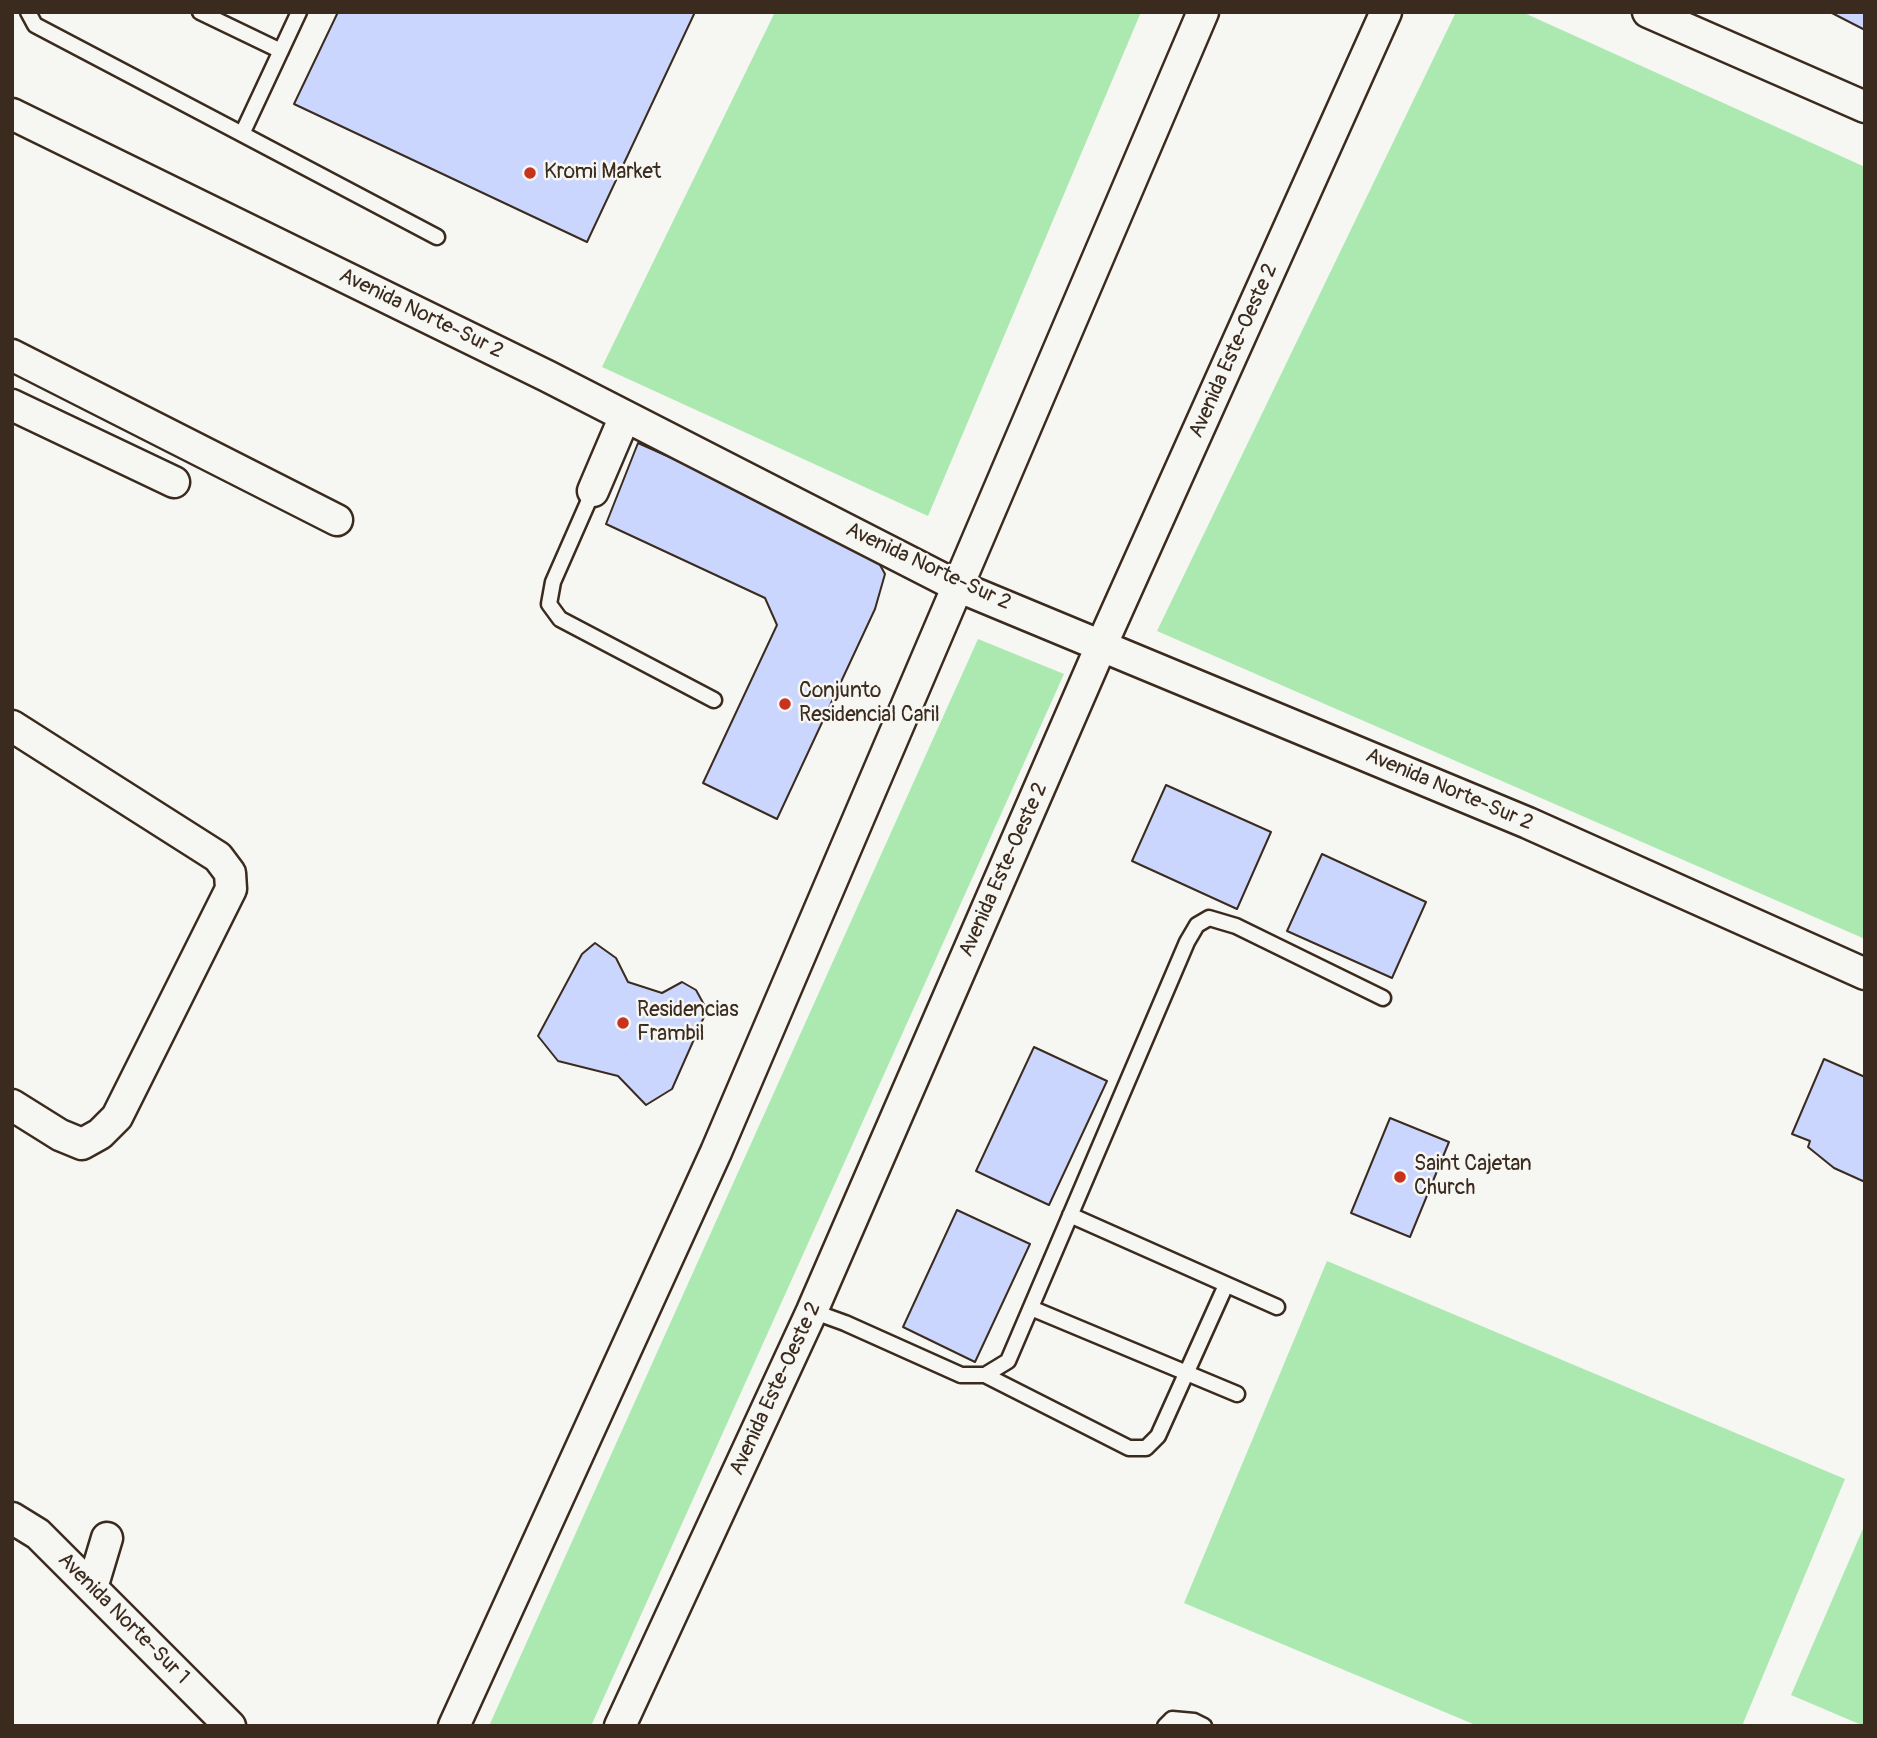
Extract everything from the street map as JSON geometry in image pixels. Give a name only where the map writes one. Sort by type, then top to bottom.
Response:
[{"type":"street","points":[[454,1726],[716,1152],[1203,12]]},
{"type":"street","name":"Avenida Este-Oeste 2","points":[[620,1726],[812,1311],[1102,644],[1386,12]]},
{"type":"street","points":[[1648,12],[1865,107]]},
{"type":"street","name":"Avenida Norte-Sur 2","points":[[12,114],[625,416],[957,586],[1528,823],[1865,974]]},
{"type":"street","points":[[12,355],[337,520]]},
{"type":"street","points":[[12,405],[174,482]]},
{"type":"street","points":[[593,491],[625,416]]},
{"type":"street","points":[[12,726],[218,857],[230,873],[231,889],[117,1117],[100,1134],[82,1144],[60,1135],[12,1105]]},
{"type":"street","name":"Avenida Norte-Sur 1","points":[[12,1518],[38,1534],[230,1726]]},
{"type":"street","points":[[92,1588],[107,1538]]},
{"type":"lane","points":[[28,12],[35,24],[437,237]]},
{"type":"lane","points":[[200,12],[281,51]]},
{"type":"lane","points":[[242,134],[299,12]]},
{"type":"lane","points":[[593,491],[553,582],[550,604],[560,619],[714,700]]},
{"type":"lane","points":[[985,1375],[1008,1361],[1187,942],[1197,925],[1209,918],[1236,926],[1383,998]]},
{"type":"lane","points":[[1070,1215],[1277,1307]]},
{"type":"lane","points":[[812,1311],[961,1375],[985,1375],[1129,1448],[1146,1448],[1158,1436],[1226,1285]]},
{"type":"lane","points":[[1031,1308],[1237,1394]]},
{"type":"lane","points":[[1165,1726],[1172,1719],[1194,1721],[1204,1726]]},
{"type":"green space","points":[[775,12],[1141,12],[928,516],[602,367]]},
{"type":"green space","points":[[1456,12],[1522,12],[1865,167],[1865,939],[1157,631]]},
{"type":"green space","points":[[978,639],[1064,674],[591,1726],[489,1726]]},
{"type":"green space","points":[[1327,1261],[1845,1479],[1742,1726],[1478,1726],[1184,1603]]},
{"type":"green space","points":[[1865,1524],[1865,1726],[1864,1726],[1791,1695]]},
{"type":"building","name":"Kromi Market","points":[[338,12],[695,12],[587,242],[294,104]]},
{"type":"building","points":[[1830,12],[1865,12],[1865,30]]},
{"type":"building","name":"Conjunto Residencial Caril","points":[[638,443],[851,538],[874,554],[885,574],[875,609],[777,819],[703,783],[777,625],[765,598],[606,524]]},
{"type":"building","points":[[1166,785],[1271,832],[1237,909],[1132,861]]},
{"type":"building","points":[[1322,854],[1426,902],[1392,978],[1287,931]]},
{"type":"building","name":"Residencias Frambil","points":[[595,943],[616,958],[628,982],[662,993],[682,982],[696,990],[707,1010],[672,1089],[646,1105],[618,1076],[558,1061],[538,1036],[582,954]]},
{"type":"building","points":[[1034,1047],[1107,1081],[1049,1205],[976,1171]]},
{"type":"building","points":[[1824,1059],[1865,1077],[1865,1182],[1834,1168],[1808,1147],[1810,1141],[1792,1134]]},
{"type":"building","name":"Saint Cajetan Church","points":[[1390,1118],[1449,1142],[1410,1237],[1351,1213]]},
{"type":"building","points":[[957,1210],[1030,1244],[975,1362],[903,1327]]},
{"type":"place","name":"Kromi Market","points":[[530,173]]},
{"type":"place","name":"Conjunto Residencial Caril","points":[[785,704]]},
{"type":"place","name":"Residencias Frambil","points":[[623,1023]]},
{"type":"place","name":"Saint Cajetan Church","points":[[1400,1177]]}]
